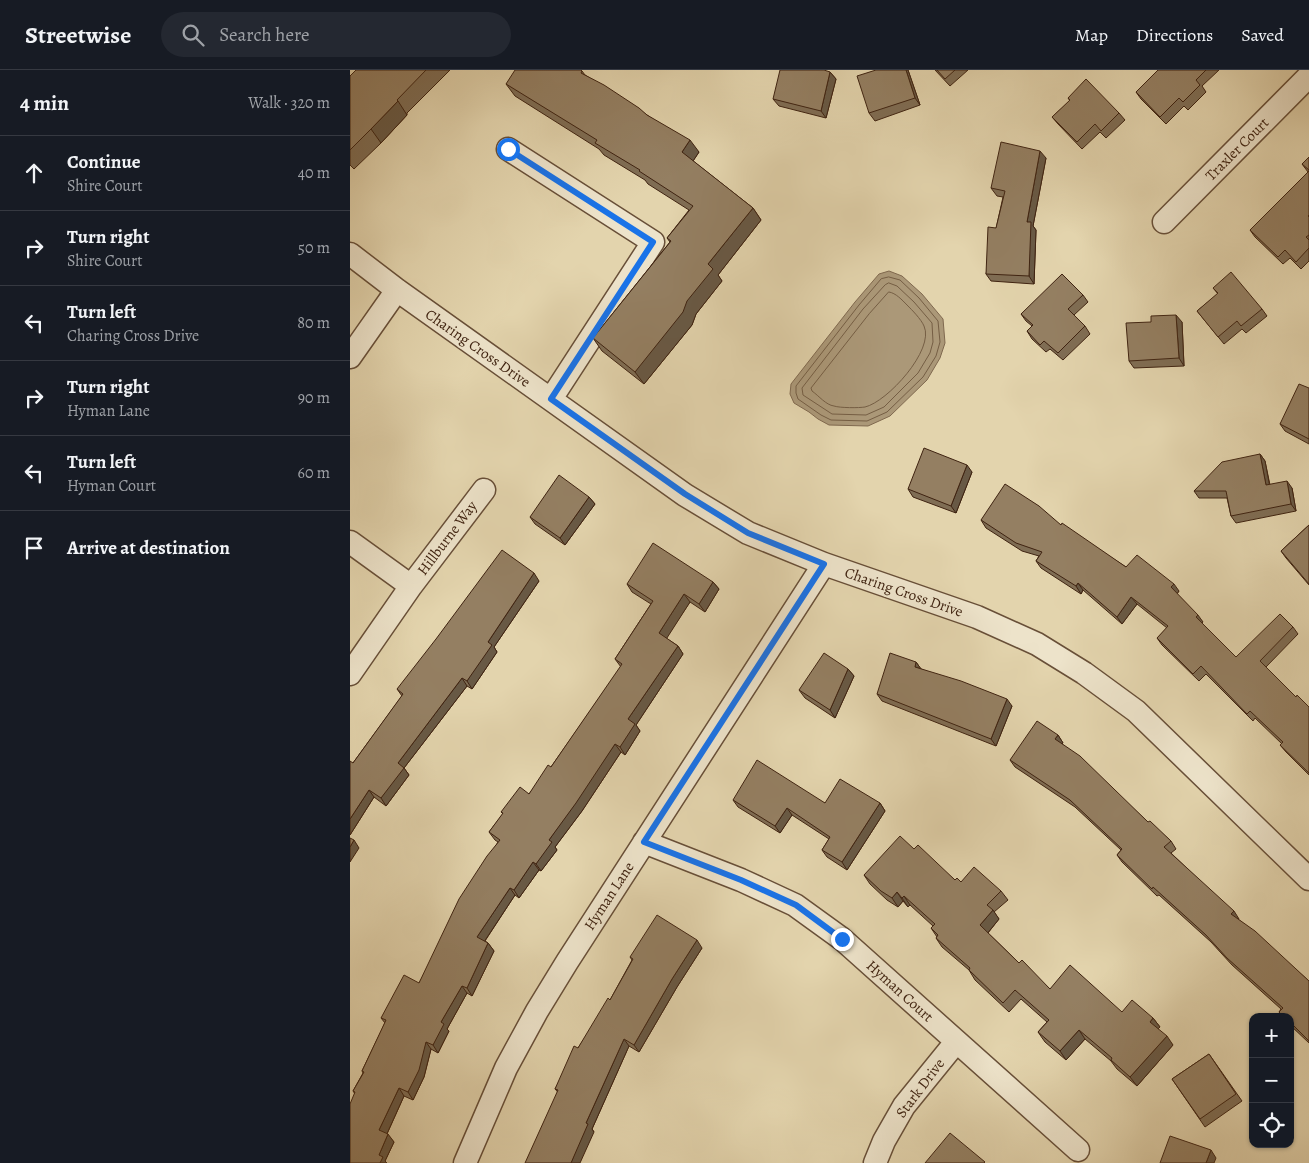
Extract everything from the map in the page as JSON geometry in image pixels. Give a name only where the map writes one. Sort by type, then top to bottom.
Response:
[{"type":"street","name":"Traxler Court","points":[[1164,222],[1309,76]]},
{"type":"street","points":[[508,149],[653,242],[551,399]]},
{"type":"street","name":"Charing Cross Drive","points":[[350,254],[397,290],[685,494],[748,533],[824,564],[977,617],[1037,644],[1084,673],[1136,711],[1309,879]]},
{"type":"street","points":[[350,356],[397,290]]},
{"type":"street","name":"Hillburne Way","points":[[350,674],[411,586],[484,490]]},
{"type":"street","name":"Hillburne Way","points":[[350,542],[411,586]]},
{"type":"street","name":"Hyman Lane","points":[[465,1163],[506,1068],[537,1011],[824,564]]},
{"type":"street","name":"Hyman Court","points":[[644,842],[741,880],[796,905],[842,939],[1078,1150]]},
{"type":"street","name":"Stark Drive","points":[[875,1163],[884,1141],[904,1106],[956,1042]]},
{"type":"water","points":[[889,271],[902,276],[922,294],[943,319],[945,343],[940,358],[927,380],[890,416],[868,426],[829,425],[794,403],[790,394],[791,384],[879,274]]},
{"type":"building","points":[[356,70],[426,70],[350,150],[350,76]]},
{"type":"building","points":[[515,70],[581,70],[581,73],[604,85],[647,115],[690,140],[682,152],[753,208],[708,264],[713,269],[687,301],[683,312],[635,372],[593,338],[671,241],[667,238],[693,206],[640,170],[595,143],[597,140],[506,84]]},
{"type":"building","points":[[780,70],[824,70],[830,72],[821,111],[773,99]]},
{"type":"building","points":[[876,70],[906,70],[915,98],[869,113],[857,76]]},
{"type":"building","points":[[937,70],[955,70],[945,79]]},
{"type":"building","points":[[1158,70],[1206,70],[1196,80],[1200,85],[1183,102],[1179,98],[1160,117],[1136,92]]},
{"type":"building","points":[[1086,79],[1119,113],[1101,131],[1095,124],[1077,142],[1052,117],[1070,100],[1068,98]]},
{"type":"building","points":[[1001,142],[1040,151],[1027,222],[1031,222],[1029,276],[986,274],[988,227],[996,228],[1005,191],[991,188]]},
{"type":"building","points":[[1309,157],[1309,170],[1302,164]]},
{"type":"building","points":[[1309,171],[1309,235],[1306,237],[1309,240],[1309,248],[1296,262],[1285,250],[1278,257],[1250,230]]},
{"type":"building","points":[[1231,272],[1262,309],[1241,326],[1237,321],[1218,337],[1197,311],[1218,293],[1213,288]]},
{"type":"building","points":[[1062,274],[1083,295],[1068,309],[1085,326],[1058,353],[1044,341],[1040,345],[1027,331],[1033,325],[1021,314]]},
{"type":"building","points":[[1176,315],[1179,358],[1129,361],[1126,323],[1151,322],[1151,316]]},
{"type":"building","points":[[1299,384],[1309,388],[1309,439],[1280,424]]},
{"type":"building","points":[[924,448],[967,465],[951,506],[908,489]]},
{"type":"building","points":[[1260,454],[1266,485],[1287,481],[1291,504],[1231,516],[1226,491],[1194,491],[1222,462]]},
{"type":"building","points":[[559,475],[589,497],[560,538],[530,517]]},
{"type":"building","points":[[1005,484],[1039,506],[1061,525],[1062,523],[1126,567],[1137,555],[1174,584],[1171,587],[1198,615],[1196,617],[1236,657],[1280,614],[1293,627],[1260,661],[1296,697],[1297,695],[1309,707],[1309,773],[1280,745],[1283,742],[1250,711],[1247,714],[1201,666],[1193,674],[1157,638],[1168,626],[1131,597],[1117,617],[1078,583],[1076,586],[1036,561],[1042,552],[1016,543],[981,520]]},
{"type":"building","points":[[1309,525],[1309,584],[1281,551]]},
{"type":"building","points":[[653,543],[713,582],[699,604],[684,594],[659,633],[678,646],[628,719],[635,724],[620,747],[615,744],[549,840],[552,842],[536,864],[533,862],[514,890],[510,888],[477,937],[488,943],[467,988],[462,986],[441,1022],[444,1024],[433,1045],[426,1042],[419,1070],[408,1092],[399,1088],[379,1130],[388,1134],[379,1155],[383,1157],[380,1163],[350,1163],[350,1104],[355,1092],[353,1091],[364,1072],[362,1071],[386,1020],[381,1018],[404,975],[419,983],[459,899],[487,856],[500,840],[489,832],[503,813],[501,812],[520,787],[529,794],[548,765],[551,767],[622,664],[615,659],[653,601],[627,584]]},
{"type":"building","points":[[502,550],[534,573],[488,642],[492,645],[467,681],[462,678],[398,763],[404,768],[381,798],[369,790],[350,819],[350,761],[353,763],[403,694],[397,689]]},
{"type":"building","points":[[824,653],[848,669],[830,710],[799,690]]},
{"type":"building","points":[[890,653],[916,662],[915,667],[961,681],[1007,699],[991,739],[877,694]]},
{"type":"building","points":[[1037,721],[1058,735],[1055,739],[1080,756],[1148,822],[1150,821],[1171,841],[1164,847],[1234,911],[1231,914],[1255,931],[1309,981],[1309,1041],[1294,1026],[1294,1013],[1280,1013],[1283,1008],[1117,855],[1122,849],[1070,800],[1010,760]]},
{"type":"building","points":[[757,760],[825,803],[840,779],[880,803],[842,862],[822,850],[830,837],[787,808],[775,826],[733,800]]},
{"type":"building","points":[[900,836],[914,849],[918,845],[955,880],[957,878],[961,882],[974,867],[1001,891],[987,905],[993,910],[980,925],[1019,963],[1022,960],[1050,989],[1070,965],[1122,1012],[1132,1000],[1153,1018],[1150,1022],[1167,1036],[1130,1077],[1111,1060],[1112,1058],[1079,1030],[1060,1051],[1038,1032],[1049,1020],[1015,990],[1003,1003],[969,970],[970,968],[936,938],[938,935],[931,928],[935,924],[904,896],[902,898],[897,892],[892,898],[881,891],[864,875]]},
{"type":"building","points":[[350,838],[354,840],[350,847]]},
{"type":"building","points":[[657,915],[697,940],[634,1045],[624,1039],[586,1123],[588,1124],[571,1163],[525,1163],[558,1090],[555,1089],[574,1046],[578,1048],[608,998],[610,1000],[633,959],[630,957]]},
{"type":"building","points":[[1209,1054],[1236,1094],[1200,1119],[1172,1079]]},
{"type":"building","points":[[950,1133],[985,1162],[925,1163]]},
{"type":"building","points":[[1170,1136],[1211,1150],[1206,1163],[1160,1163]]},
{"type":"route","points":[[508,149],[653,242],[551,399],[685,494],[748,533],[824,564],[644,842],[741,880],[796,905],[842,939]]}]
